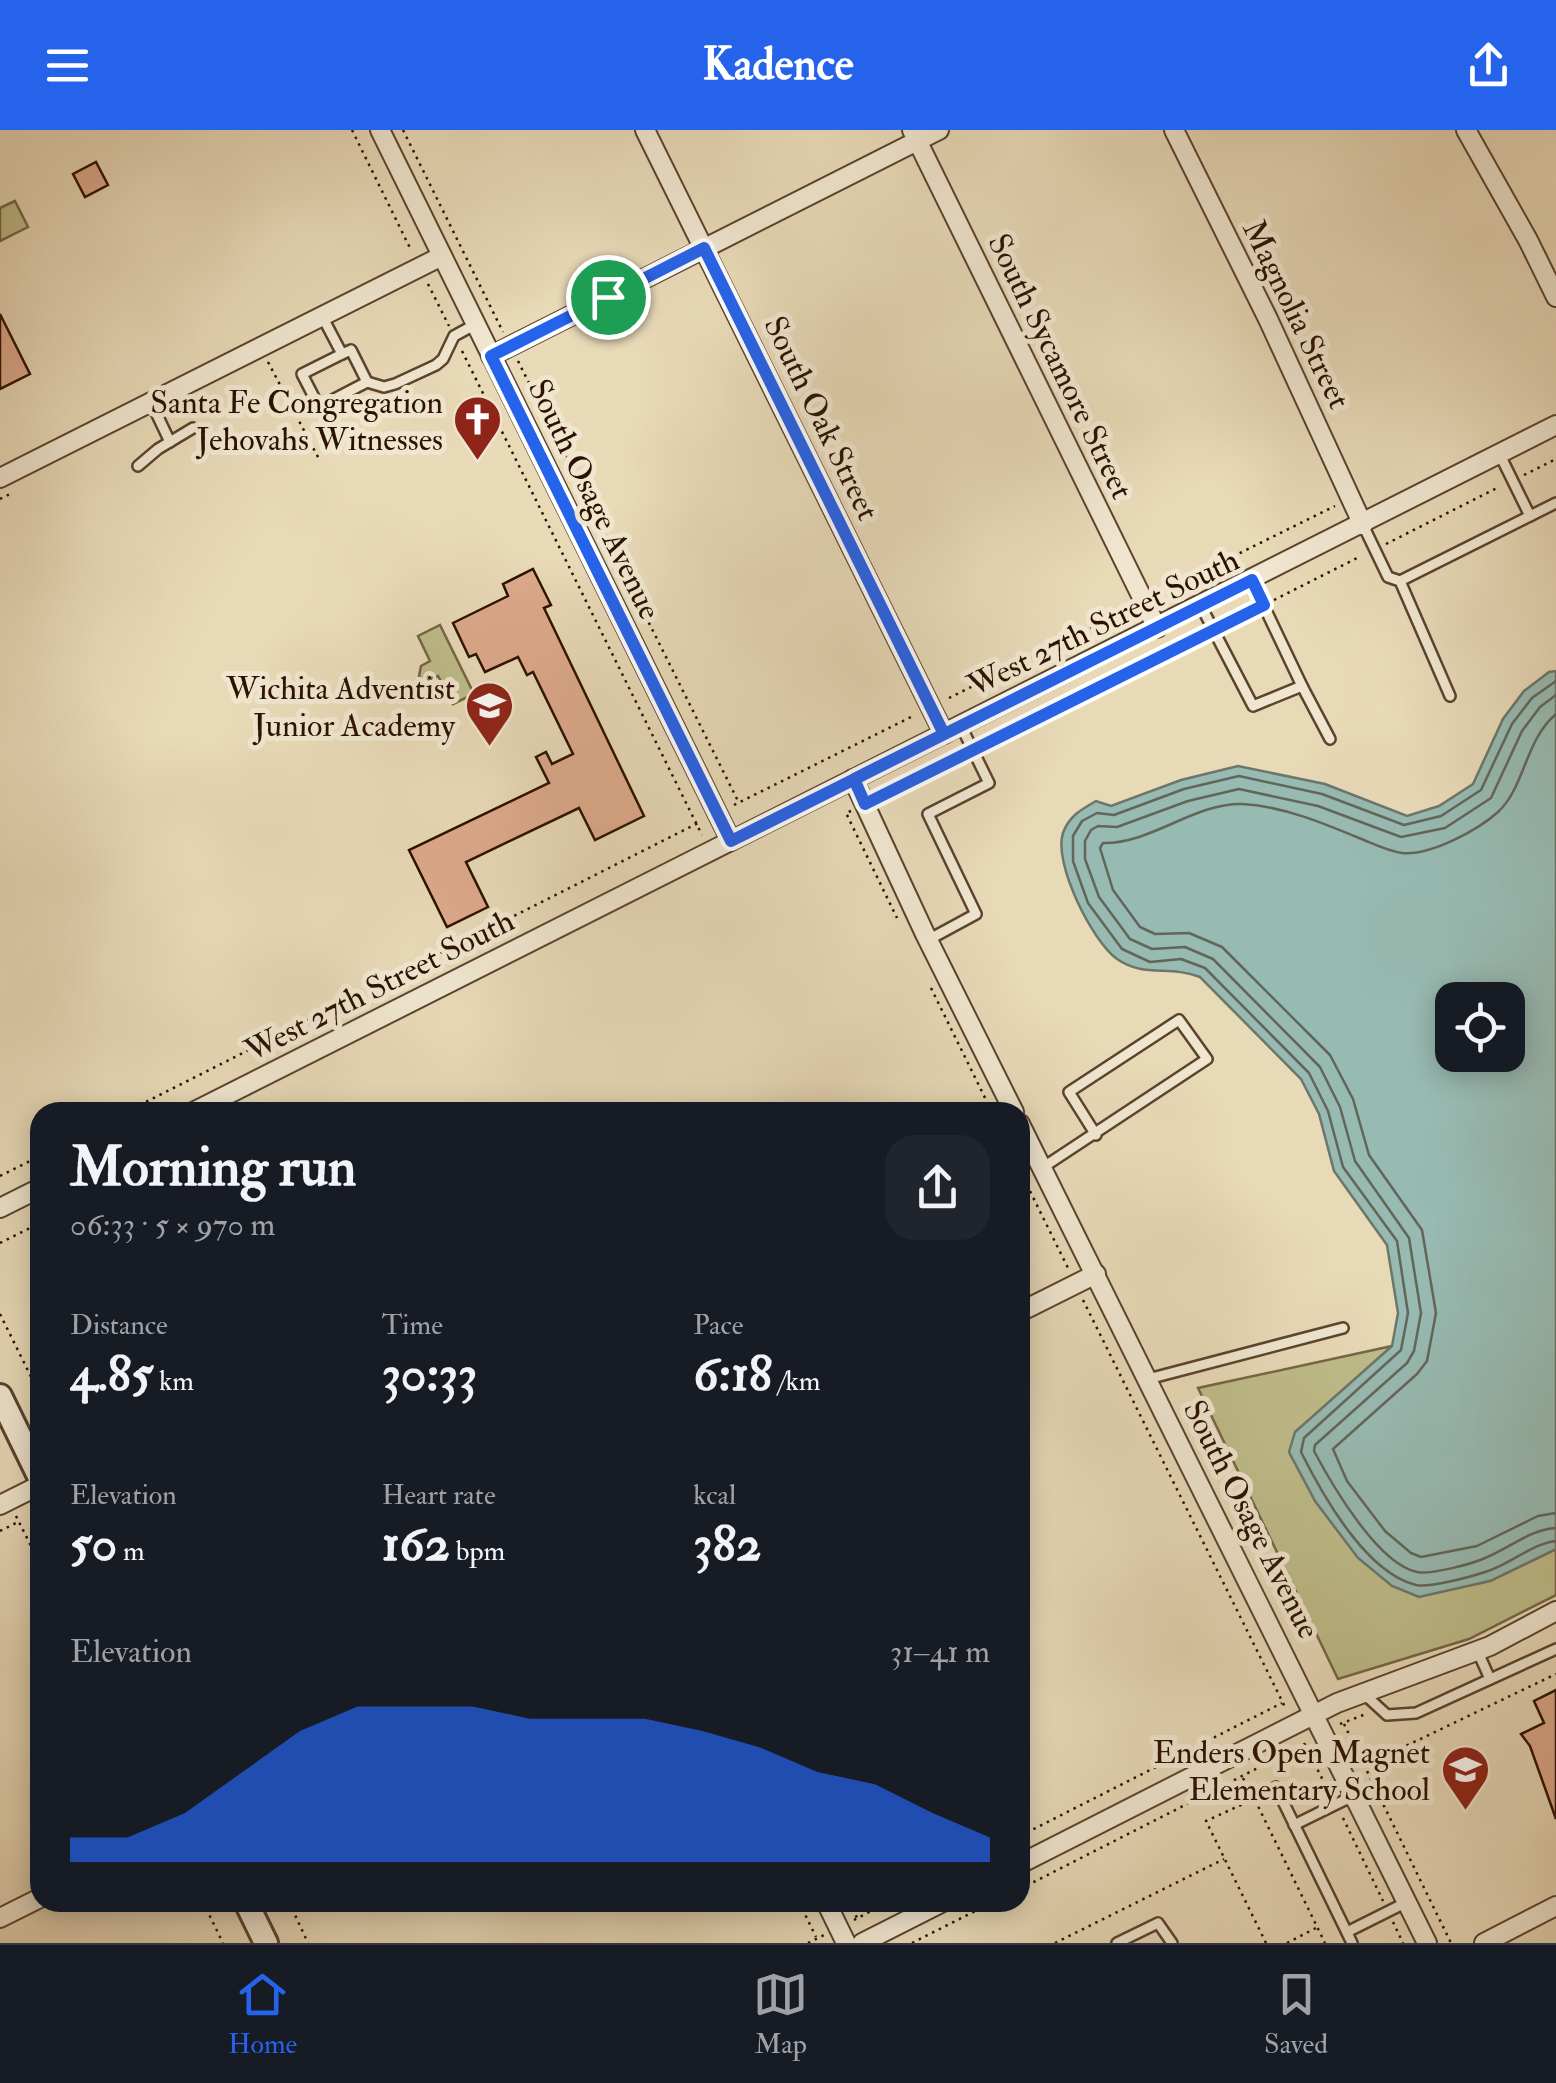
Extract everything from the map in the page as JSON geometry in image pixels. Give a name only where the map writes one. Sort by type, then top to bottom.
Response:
[{"type":"street","name":"South Osage Avenue","points":[[380,130],[731,841]]},
{"type":"street","name":"South Oak Street","points":[[645,130],[953,730]]},
{"type":"street","points":[[491,356],[915,135],[938,130]]},
{"type":"street","name":"Magnolia Street","points":[[1174,130],[1268,319],[1363,525]]},
{"type":"street","points":[[1466,130],[1556,297]]},
{"type":"street","name":"South Sycamore Street","points":[[915,135],[1157,628]]},
{"type":"street","points":[[0,478],[442,256]]},
{"type":"street","name":"West 27th Street South","points":[[213,1102],[1556,426]]},
{"type":"street","points":[[854,779],[1009,1102]]},
{"type":"street","name":"South Osage Avenue","points":[[1030,1144],[1427,1943]]},
{"type":"street","points":[[0,1208],[30,1193]]},
{"type":"street","points":[[1030,1307],[1096,1274]]},
{"type":"street","points":[[0,1396],[30,1460]]},
{"type":"street","points":[[4,1503],[30,1488]]},
{"type":"street","points":[[1030,1859],[1315,1714],[1476,1650],[1556,1611]]},
{"type":"street","points":[[0,1918],[30,1903]]},
{"type":"street","points":[[1484,1943],[1556,1906]]},
{"type":"street","points":[[251,1912],[266,1943]]},
{"type":"street","points":[[831,1912],[846,1943]]},
{"type":"street","points":[[862,1943],[923,1912]]},
{"type":"lane","points":[[322,316],[342,354]]},
{"type":"lane","points":[[368,382],[319,407],[302,374],[350,350],[368,382],[384,387],[436,365],[444,359],[454,336],[476,324]]},
{"type":"lane","points":[[151,402],[170,442]]},
{"type":"lane","points":[[138,466],[193,428]]},
{"type":"lane","points":[[1499,452],[1530,516]]},
{"type":"lane","points":[[1400,581],[1556,503]]},
{"type":"lane","points":[[1363,525],[1388,576],[1400,581],[1450,696]]},
{"type":"lane","points":[[1252,580],[1330,739]]},
{"type":"lane","points":[[1202,606],[1253,706],[1302,686]]},
{"type":"lane","points":[[928,940],[976,914],[928,814],[989,784],[973,750],[953,730]]},
{"type":"lane","points":[[1042,1168],[1096,1135],[1208,1060],[1178,1020],[1069,1092],[1096,1135]]},
{"type":"lane","points":[[1148,1379],[1343,1328]]},
{"type":"lane","points":[[1362,1693],[1387,1715],[1416,1713],[1556,1649]]},
{"type":"lane","points":[[1476,1650],[1490,1679]]},
{"type":"lane","points":[[1276,1787],[1352,1943]]},
{"type":"lane","points":[[1294,1824],[1355,1795]]},
{"type":"lane","points":[[1347,1932],[1408,1902]]},
{"type":"lane","points":[[1117,1943],[1158,1924],[1172,1943]]},
{"type":"path","points":[[352,130],[702,834]]},
{"type":"path","points":[[403,130],[739,803]]},
{"type":"path","points":[[902,930],[846,814],[1556,459]]},
{"type":"path","points":[[927,980],[987,1102]]},
{"type":"path","points":[[0,1176],[30,1161]]},
{"type":"path","points":[[1030,1190],[1404,1943]]},
{"type":"path","points":[[0,1243],[30,1228]]},
{"type":"path","points":[[0,1314],[30,1375]]},
{"type":"path","points":[[4,1503],[30,1544]]},
{"type":"path","points":[[0,1531],[19,1522]]},
{"type":"path","points":[[1364,1766],[1556,1674]]},
{"type":"path","points":[[1030,1831],[1283,1702]]},
{"type":"path","points":[[1030,1884],[1343,1722],[1378,1710]]},
{"type":"path","points":[[1343,1722],[1451,1943]]},
{"type":"path","points":[[1242,1776],[1325,1943]]},
{"type":"path","points":[[1254,1799],[1206,1821],[1266,1943]]},
{"type":"path","points":[[1056,1943],[1225,1859]]},
{"type":"path","points":[[208,1912],[223,1943]]},
{"type":"path","points":[[294,1912],[308,1943]]},
{"type":"path","points":[[805,1912],[817,1938]]},
{"type":"path","points":[[854,1912],[857,1918]]},
{"type":"path","points":[[912,1943],[973,1912]]},
{"type":"path","points":[[1287,1943],[1318,1928]]},
{"type":"shaded area","points":[[15,201],[28,227],[0,241],[0,208]]},
{"type":"shaded area","points":[[440,625],[474,694],[453,704],[438,676],[425,682],[419,676],[421,666],[430,661],[418,636]]},
{"type":"shaded area","points":[[1392,1346],[1346,1389],[1490,1581],[1556,1549],[1556,1595],[1469,1639],[1338,1679],[1198,1388]]},
{"type":"water","points":[[1556,671],[1556,1549],[1490,1581],[1419,1597],[1392,1586],[1358,1558],[1315,1501],[1289,1452],[1295,1432],[1392,1346],[1398,1313],[1387,1245],[1334,1171],[1319,1114],[1301,1079],[1200,977],[1137,968],[1107,950],[1077,900],[1061,846],[1072,818],[1096,801],[1111,806],[1181,780],[1238,766],[1325,784],[1407,816],[1439,806],[1473,784],[1503,719],[1524,691]]},
{"type":"building","points":[[96,162],[108,185],[85,197],[73,174]]},
{"type":"building","points":[[0,314],[30,374],[0,389]]},
{"type":"building","points":[[533,569],[551,605],[544,608],[644,816],[595,840],[579,808],[466,862],[488,907],[447,927],[409,850],[549,783],[536,757],[546,752],[552,764],[573,754],[533,672],[527,675],[518,657],[485,672],[476,654],[469,657],[453,623],[508,596],[503,584]]},
{"type":"building","points":[[1556,1690],[1556,1819],[1530,1746],[1521,1734],[1544,1723],[1534,1701]]},
{"type":"place","name":"Santa Fe Congregation Jehovahs Witnesses","points":[[478,462]]},
{"type":"place","name":"Wichita Adventist Junior Academy","points":[[490,748]]},
{"type":"place","name":"Enders Open Magnet Elementary School","points":[[1465,1812]]},
{"type":"route","points":[[608,297],[491,356],[731,841],[854,779],[961,725],[1252,580],[1264,605],[865,804],[854,779],[944,734],[704,248],[608,297]]}]
